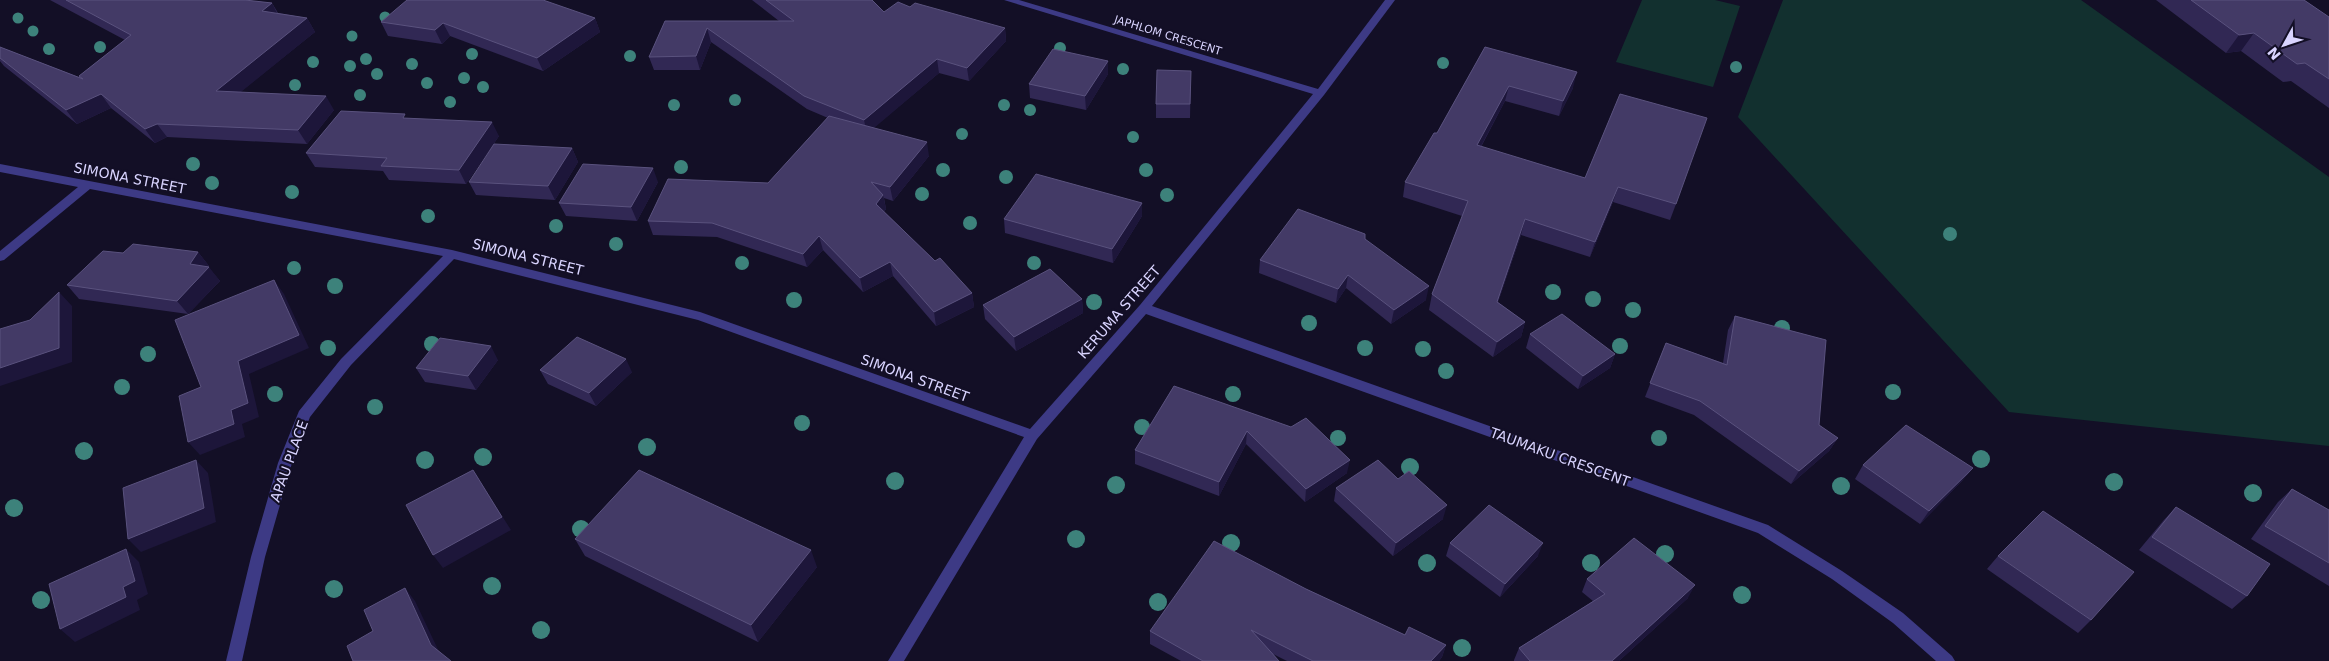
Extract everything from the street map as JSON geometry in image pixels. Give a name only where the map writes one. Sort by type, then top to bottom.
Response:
[{"type":"street","name":"JAPHLOM CRESCENT","points":[[1009,0],[1320,94]]},
{"type":"street","name":"KERUMA STREET","points":[[896,661],[1032,435],[1144,308],[1320,94],[1390,0]]},
{"type":"street","name":"SIMONA STREET","points":[[0,168],[452,254],[700,316],[1032,435]]},
{"type":"street","points":[[0,257],[87,185]]},
{"type":"street","name":"APAU PLACE","points":[[234,661],[258,557],[284,463],[304,415],[346,362],[452,254]]},
{"type":"street","name":"TAUMAKU CRESCENT","points":[[1144,308],[1763,530],[1837,575],[1898,618],[1947,661]]},
{"type":"green space","points":[[1642,0],[1715,0],[1740,6],[1713,87],[1616,62]]},
{"type":"green space","points":[[1783,0],[2081,0],[2329,177],[2329,446],[2009,412],[1738,117]]},
{"type":"building","points":[[66,0],[245,0],[272,3],[262,11],[307,18],[216,91],[326,96],[298,130],[157,124],[145,129],[101,94],[66,110],[0,58],[0,47],[83,79],[79,76],[131,35]]},
{"type":"building","points":[[407,0],[543,0],[595,18],[537,58],[443,23],[435,30],[381,22]]},
{"type":"building","points":[[766,0],[872,0],[884,12],[898,2],[910,7],[915,3],[1005,28],[967,68],[937,59],[864,120],[804,96],[707,28],[696,56],[649,57],[665,21],[794,21]]},
{"type":"building","points":[[2191,0],[2304,0],[2329,17],[2329,79],[2305,63],[2297,64],[2254,33],[2239,35]]},
{"type":"building","points":[[1485,47],[1577,72],[1563,101],[1509,86],[1477,145],[1585,178],[1620,94],[1707,118],[1676,204],[1618,187],[1595,242],[1525,219],[1497,302],[1525,322],[1497,342],[1432,294],[1468,201],[1405,182],[1434,133],[1437,133]]},
{"type":"building","points":[[1053,49],[1108,61],[1085,96],[1029,84]]},
{"type":"building","points":[[1157,70],[1191,71],[1190,104],[1156,104]]},
{"type":"building","points":[[341,111],[405,114],[403,118],[492,122],[459,170],[381,166],[387,158],[306,153]]},
{"type":"building","points":[[829,116],[927,142],[890,187],[871,182],[883,195],[876,204],[935,261],[940,258],[972,293],[934,312],[890,262],[860,278],[819,236],[803,254],[712,223],[648,221],[668,179],[768,183]]},
{"type":"building","points":[[494,144],[572,148],[548,186],[469,182]]},
{"type":"building","points":[[583,164],[653,168],[631,207],[559,203]]},
{"type":"building","points":[[1036,174],[1142,203],[1112,249],[1004,219]]},
{"type":"building","points":[[1298,209],[1365,234],[1365,239],[1429,286],[1394,310],[1348,275],[1338,289],[1260,260]]},
{"type":"building","points":[[133,244],[198,252],[190,264],[209,267],[177,301],[67,285],[103,251],[123,253]]},
{"type":"building","points":[[1050,269],[1082,299],[1014,337],[983,305]]},
{"type":"building","points":[[274,280],[299,335],[238,361],[248,403],[231,410],[234,424],[188,442],[179,396],[201,387],[175,320]]},
{"type":"building","points":[[59,292],[59,348],[0,368],[0,329],[30,320]]},
{"type":"building","points":[[1562,314],[1615,354],[1583,376],[1530,334]]},
{"type":"building","points":[[1735,316],[1826,340],[1819,425],[1838,438],[1799,471],[1700,401],[1650,383],[1666,343],[1727,365]]},
{"type":"building","points":[[577,337],[626,359],[589,393],[540,370]]},
{"type":"building","points":[[440,338],[491,346],[468,376],[416,368]]},
{"type":"building","points":[[1174,386],[1291,427],[1306,418],[1350,460],[1306,489],[1247,431],[1219,482],[1135,450]]},
{"type":"building","points":[[1906,425],[1973,468],[1929,511],[1863,465]]},
{"type":"building","points":[[196,460],[204,508],[128,539],[123,488]]},
{"type":"building","points":[[1378,460],[1398,479],[1409,471],[1447,505],[1396,543],[1336,488]]},
{"type":"building","points":[[473,470],[502,517],[433,555],[406,505]]},
{"type":"building","points":[[639,470],[811,550],[751,625],[575,539]]},
{"type":"building","points":[[2292,489],[2329,510],[2329,563],[2265,526]]},
{"type":"building","points":[[1489,505],[1543,543],[1505,584],[1450,543]]},
{"type":"building","points":[[2176,507],[2270,564],[2247,596],[2152,537]]},
{"type":"building","points":[[2043,511],[2134,572],[2091,620],[1998,556]]},
{"type":"building","points":[[1634,538],[1695,585],[1612,661],[1530,661],[1519,648],[1605,594],[1587,579]]},
{"type":"building","points":[[1214,541],[1306,589],[1405,635],[1409,627],[1446,645],[1431,661],[1313,661],[1251,630],[1279,661],[1203,661],[1150,631]]},
{"type":"building","points":[[126,549],[135,581],[123,587],[126,597],[60,629],[49,584]]},
{"type":"building","points":[[405,588],[431,645],[451,661],[353,661],[347,646],[373,631],[364,610]]}]
